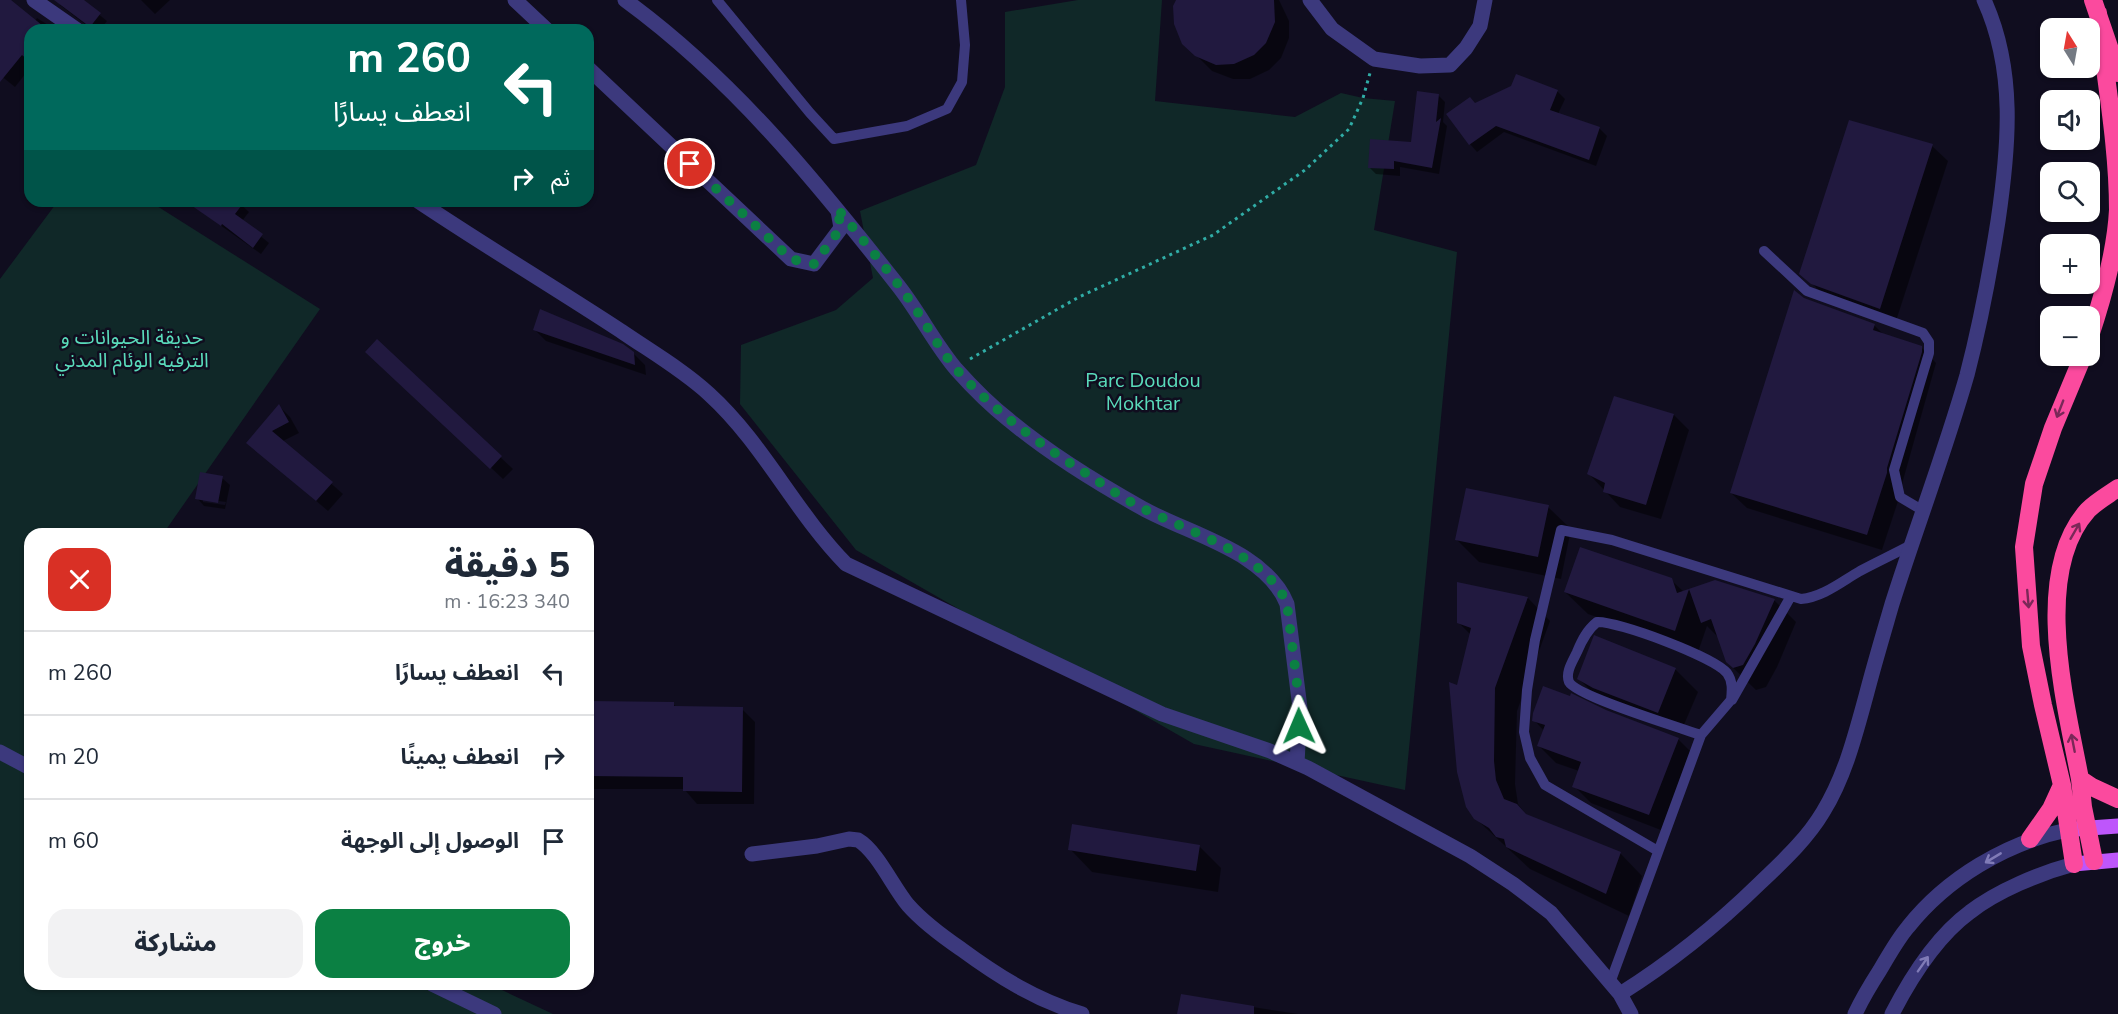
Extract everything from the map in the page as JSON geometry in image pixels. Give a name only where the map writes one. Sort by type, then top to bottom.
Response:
[{"type":"highway","points":[[2095,7],[2118,73]]},
{"type":"highway","points":[[2095,7],[2114,134],[2118,212],[2107,276],[2098,306]]},
{"type":"highway","points":[[2074,864],[2067,830],[2062,785],[2031,646],[2024,547],[2034,484],[2056,419],[2079,366]]},
{"type":"highway","points":[[2094,861],[2062,677],[2057,642],[2056,604],[2068,543],[2088,511],[2103,497],[2118,488]]},
{"type":"highway","points":[[2080,779],[2091,787],[2118,799]]},
{"type":"highway","points":[[2030,839],[2051,809],[2062,785]]},
{"type":"main road","points":[[2067,830],[2118,826]]},
{"type":"main road","points":[[2074,864],[2118,860]]},
{"type":"street","points":[[33,0],[68,24]]},
{"type":"street","points":[[515,0],[541,24]]},
{"type":"street","points":[[625,0],[662,27],[764,124],[837,208],[908,298],[955,368],[1009,420],[1143,508],[1185,530],[1227,547],[1269,576],[1281,589],[1287,604],[1300,708],[1298,763]]},
{"type":"street","points":[[1310,0],[1332,29],[1374,59],[1420,66],[1450,65],[1466,48],[1480,26],[1485,0]]},
{"type":"street","points":[[1615,989],[1685,950],[1720,921],[1784,861],[1823,813],[1843,771],[1854,741],[1911,545],[1967,373],[1994,243],[2007,155],[2008,120],[2003,59],[1996,31],[1984,0]]},
{"type":"street","points":[[594,74],[791,259],[814,264],[841,228],[837,208]]},
{"type":"street","points":[[427,207],[491,250],[567,295],[710,394],[751,442],[819,535],[846,564],[1162,714],[1298,763],[1470,856],[1514,884],[1551,913],[1615,989],[1630,1014]]},
{"type":"street","points":[[0,752],[24,765]]},
{"type":"street","points":[[1855,1014],[1902,935],[1929,904],[1976,868],[2002,852],[2030,839],[2067,830]]},
{"type":"street","points":[[752,854],[817,846],[849,839],[858,840],[869,849],[908,905],[934,929],[1005,980],[1034,996],[1082,1014]]},
{"type":"street","points":[[1892,1014],[1934,949],[1970,912],[1989,899],[2037,876],[2074,864]]},
{"type":"street","points":[[444,990],[494,1014]]},
{"type":"lane","points":[[717,0],[834,139],[908,126],[947,109],[962,82],[965,45],[961,0]]},
{"type":"lane","points":[[1764,250],[1807,291],[1923,333],[1929,342],[1929,353],[1894,470],[1900,496],[1922,510]]},
{"type":"lane","points":[[1658,851],[1545,785],[1530,758],[1524,732],[1527,690],[1537,630],[1561,530],[1612,540],[1801,599],[1829,591],[1911,545]]},
{"type":"lane","points":[[1615,989],[1658,851],[1701,735],[1731,700],[1791,596]]},
{"type":"lane","points":[[1701,735],[1610,703],[1572,686],[1568,673],[1584,636],[1591,626],[1597,622],[1618,624],[1702,657],[1729,675],[1732,683],[1731,700]]},
{"type":"path","points":[[955,368],[1078,297],[1213,235],[1305,170],[1348,129],[1363,98],[1374,59]]},
{"type":"green space","name":"Parc Doudou Mokhtar","points":[[1078,0],[1162,0],[1155,101],[1295,117],[1341,93],[1395,101],[1374,230],[1457,252],[1405,790],[1194,744],[856,550],[740,404],[741,345],[836,310],[873,278],[860,211],[976,165],[1005,87],[1005,12]]},
{"type":"green space","name":"حديقة الحيوانات و الترفيه الوئام المدني","points":[[54,207],[158,207],[320,309],[167,528],[24,528],[24,990],[502,990],[553,1014],[0,1014],[0,279]]},
{"type":"building","points":[[0,0],[11,0],[41,24],[24,24],[24,57],[22,55],[0,82]]},
{"type":"building","points":[[54,0],[84,0],[101,13],[92,24],[86,24]]},
{"type":"building","points":[[1176,0],[1274,0],[1275,22],[1266,43],[1254,55],[1234,64],[1216,65],[1195,56],[1182,44],[1174,24],[1173,6]]},
{"type":"building","points":[[1516,74],[1558,90],[1550,110],[1600,127],[1589,160],[1496,126],[1469,145],[1446,114],[1470,97],[1475,103],[1511,86]]},
{"type":"building","points":[[1417,91],[1439,94],[1436,122],[1441,118],[1432,168],[1394,161],[1394,169],[1368,168],[1370,139],[1411,142]]},
{"type":"building","points":[[1849,120],[1933,144],[1880,309],[1811,284],[1799,274]]},
{"type":"building","points":[[194,207],[240,207],[235,214],[263,234],[253,248],[222,224],[221,226]]},
{"type":"building","points":[[1794,290],[1804,298],[1875,324],[1873,330],[1922,346],[1887,473],[1867,535],[1730,493]]},
{"type":"building","points":[[540,309],[623,344],[634,352],[635,365],[533,330]]},
{"type":"building","points":[[377,339],[502,456],[490,469],[365,352]]},
{"type":"building","points":[[1614,396],[1674,414],[1646,505],[1603,492],[1605,483],[1587,474]]},
{"type":"building","points":[[279,404],[289,422],[272,431],[333,482],[316,501],[246,443]]},
{"type":"building","points":[[200,472],[223,476],[218,503],[195,499]]},
{"type":"building","points":[[1466,488],[1549,505],[1538,557],[1455,540]]},
{"type":"building","points":[[1580,547],[1672,578],[1677,593],[1715,580],[1775,599],[1743,665],[1733,668],[1726,662],[1711,619],[1701,623],[1689,589],[1675,631],[1564,592]]},
{"type":"building","points":[[1457,582],[1528,597],[1495,688],[1496,780],[1504,799],[1517,804],[1526,814],[1621,852],[1606,894],[1506,847],[1504,839],[1496,837],[1489,828],[1474,819],[1466,807],[1457,772],[1449,682],[1457,685],[1471,628],[1457,623]]},
{"type":"building","points":[[1594,635],[1676,668],[1658,713],[1593,688],[1577,679]]},
{"type":"building","points":[[1543,686],[1570,696],[1571,693],[1606,710],[1679,738],[1649,815],[1572,787],[1581,762],[1537,746],[1545,725],[1532,721]]},
{"type":"building","points":[[594,701],[674,702],[674,706],[743,707],[742,792],[683,791],[683,777],[594,776]]},
{"type":"building","points":[[1072,824],[1200,845],[1196,871],[1068,850]]},
{"type":"building","points":[[1181,994],[1254,1006],[1254,1014],[1177,1014]]},
{"type":"route","points":[[690,164],[791,259],[814,264],[841,228],[837,208],[908,298],[955,368],[1009,420],[1083,471],[1143,508],[1185,530],[1227,547],[1269,576],[1281,589],[1287,604],[1300,708],[1299,726]]}]
